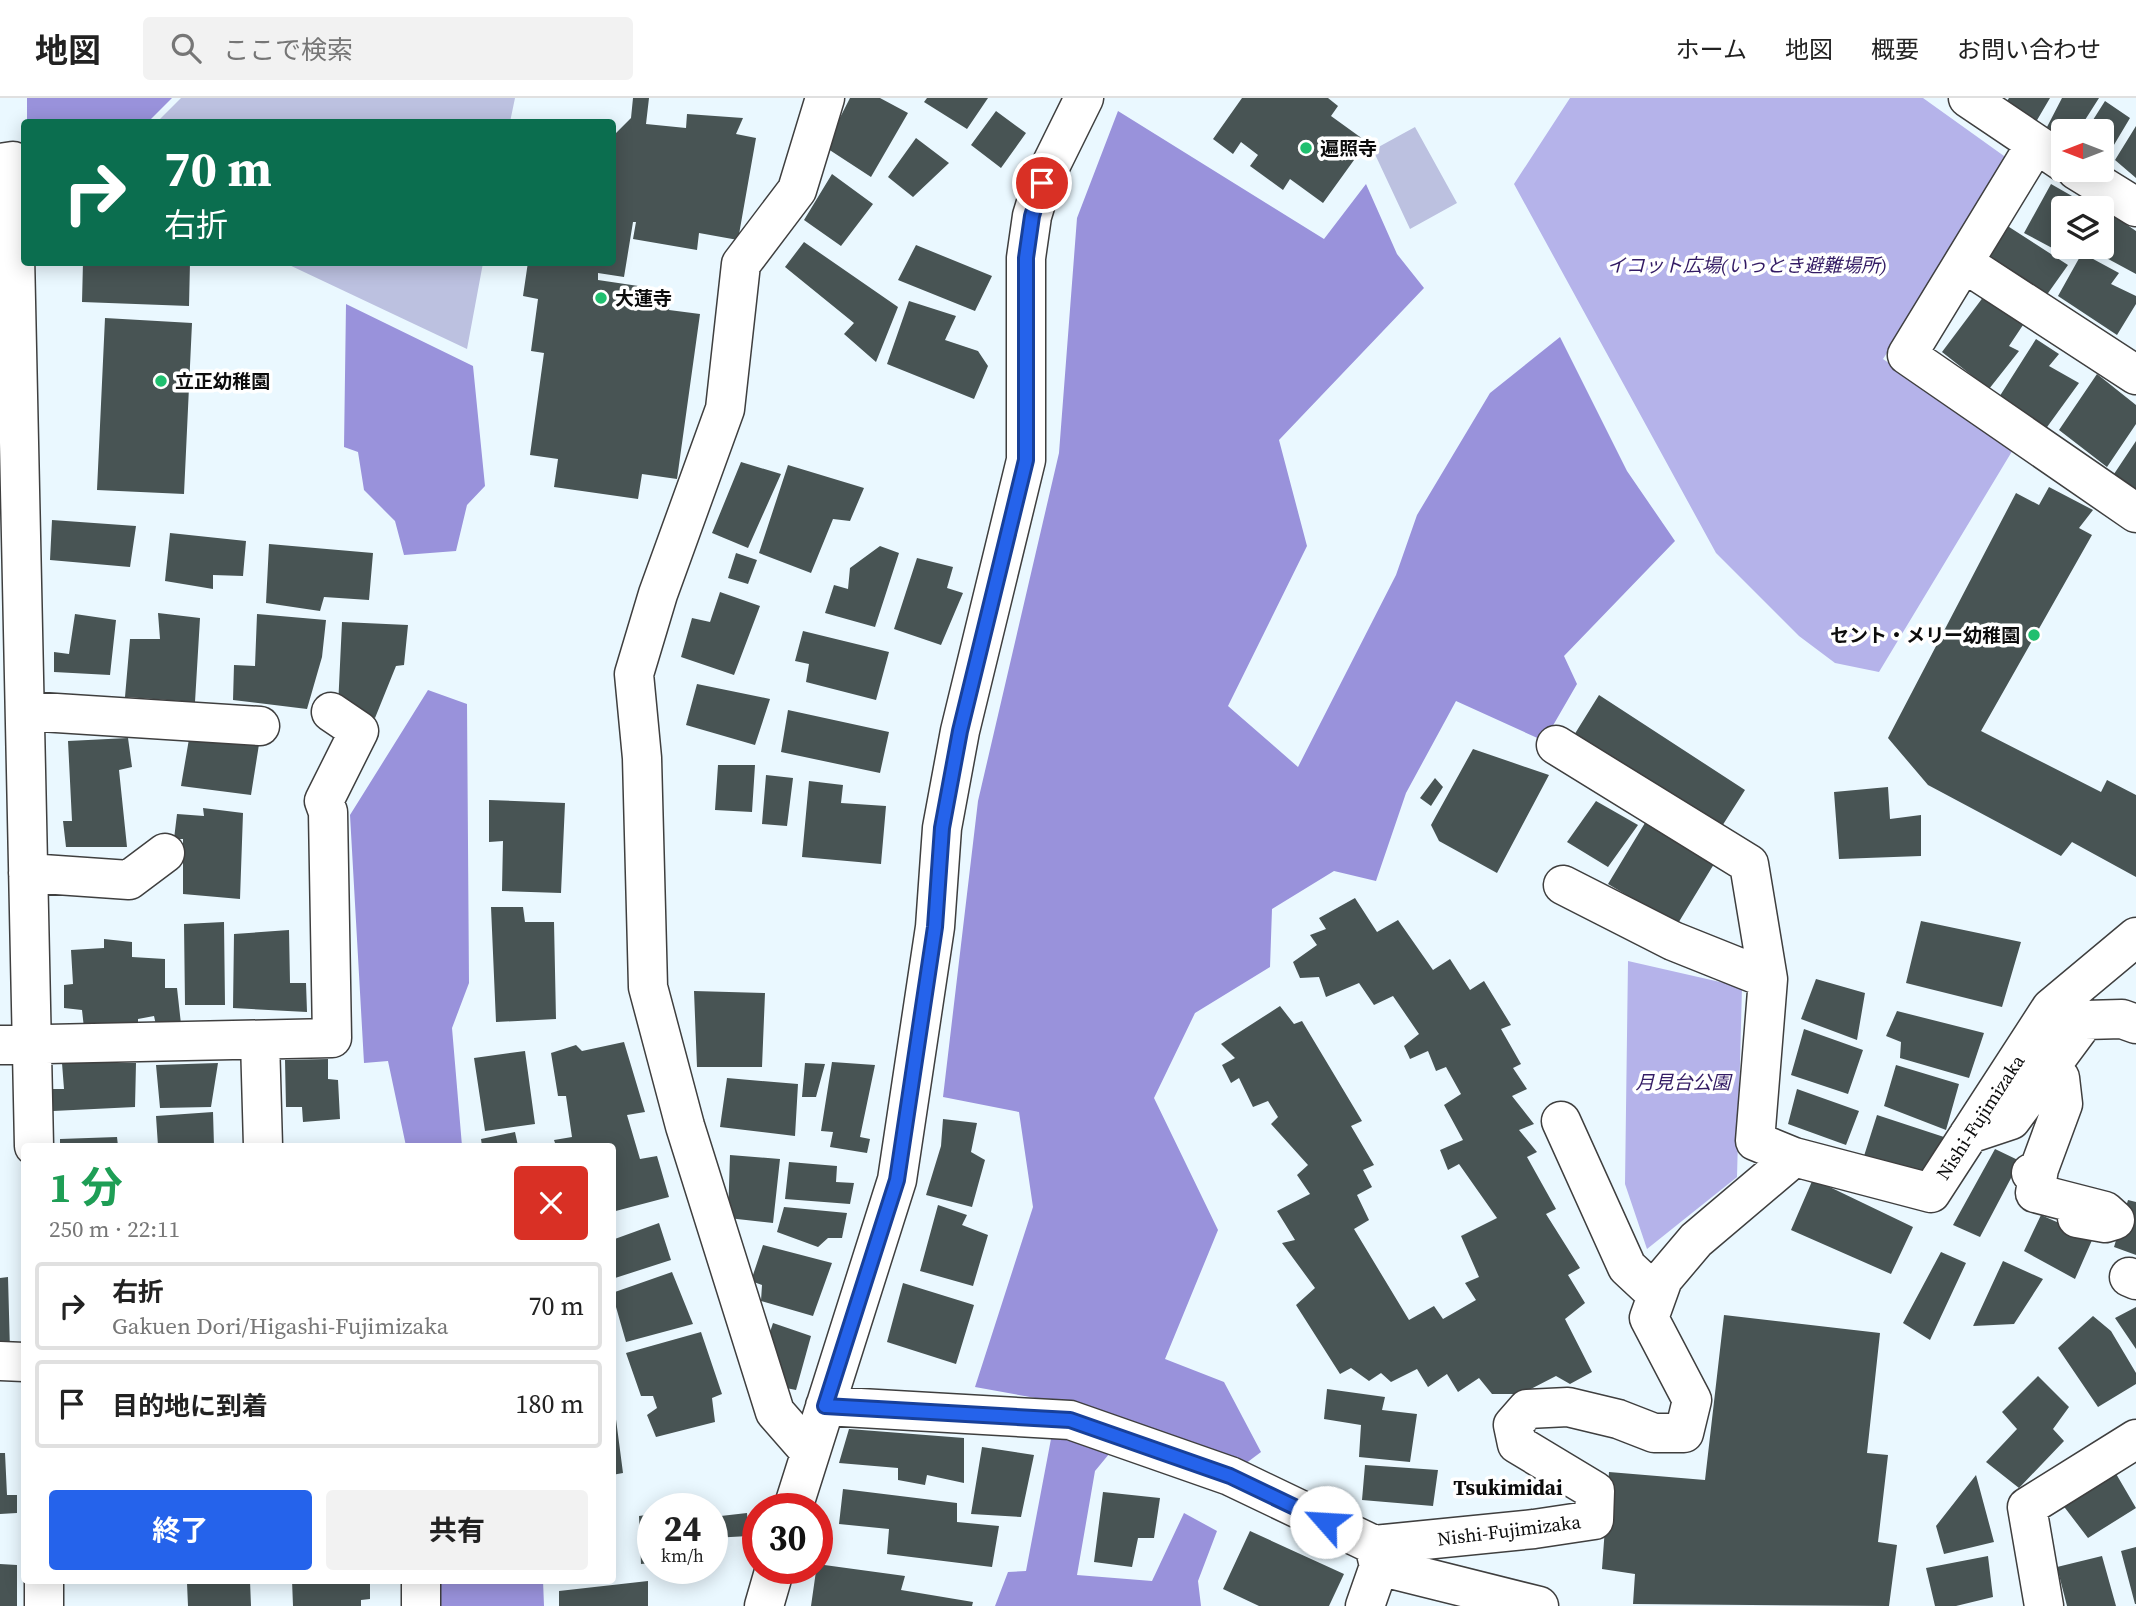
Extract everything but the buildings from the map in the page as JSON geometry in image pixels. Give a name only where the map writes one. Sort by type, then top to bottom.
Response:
[{"type":"street","points":[[810,1452],[775,1412],[685,1126],[648,987],[642,758],[634,674],[658,594],[725,409],[741,264],[797,190],[825,98]]},
{"type":"street","points":[[798,1493],[897,1180],[935,927],[942,828],[960,731],[1026,460],[1026,258],[1032,216],[1042,183],[1084,98]]},
{"type":"street","points":[[1968,98],[2049,153],[1964,263],[1907,355],[2136,513]]},
{"type":"street","points":[[0,163],[13,161],[28,873],[16,1045],[33,1143]]},
{"type":"street","points":[[2095,182],[2136,207]]},
{"type":"street","points":[[1964,263],[2136,375]]},
{"type":"street","points":[[25,711],[260,726]]},
{"type":"street","points":[[16,1045],[332,1038],[328,812],[324,801],[359,731],[331,712]]},
{"type":"street","points":[[1556,746],[1749,864],[1768,979],[1755,1141],[1794,1157]]},
{"type":"street","points":[[28,873],[129,880],[165,853]]},
{"type":"street","points":[[1563,885],[1673,942],[1768,979]]},
{"type":"street","name":"Nishi-Fujimizaka","points":[[1377,1556],[1594,1520],[1595,1491],[1517,1444],[1513,1424],[1527,1409],[1568,1407],[1618,1419],[1654,1433],[1684,1433],[1692,1400],[1649,1318],[1663,1279],[1696,1240],[1794,1157],[1931,1193],[2051,1008],[2136,937]]},
{"type":"street","points":[[1969,1134],[2011,1120],[2085,1020],[2123,1019],[2136,1024]]},
{"type":"street","points":[[260,1040],[263,1143]]},
{"type":"street","points":[[2048,1070],[2060,1078],[2063,1104],[2035,1171],[2035,1193],[2105,1211],[2115,1220],[2105,1223],[2077,1218]]},
{"type":"street","points":[[1561,1121],[1627,1266],[1657,1295]]},
{"type":"street","points":[[0,1361],[21,1362]]},
{"type":"street","points":[[825,1406],[1070,1420],[1230,1476],[1377,1556],[1539,1606]]},
{"type":"street","points":[[2044,1606],[2027,1507],[2136,1438]]},
{"type":"street","points":[[1365,1606],[1377,1556]]},
{"type":"street","points":[[44,1584],[44,1606]]},
{"type":"street","points":[[421,1584],[421,1606]]},
{"type":"street","points":[[764,1606],[770,1584]]},
{"type":"green space","name":"イコット広場(いっとき避難場所)","points":[[1570,98],[1923,98],[2011,161],[1883,359],[2014,448],[1879,672],[1835,663],[1799,636],[1716,553],[1514,184]]},
{"type":"green space","name":"月見台公園","points":[[1628,961],[1742,987],[1737,1177],[1647,1249],[1625,1184]]},
{"type":"shaded area","points":[[27,98],[172,98],[151,119],[27,119]]},
{"type":"shaded area","points":[[181,98],[515,98],[511,119],[160,119]]},
{"type":"shaded area","points":[[1118,111],[1324,239],[1366,184],[1397,254],[1424,288],[1279,440],[1307,546],[1228,706],[1298,767],[1396,575],[1417,515],[1490,393],[1560,337],[1627,471],[1675,541],[1564,656],[1577,684],[1544,741],[1456,701],[1406,793],[1376,881],[1334,871],[1272,909],[1270,967],[1195,1013],[1154,1098],[1218,1230],[1165,1359],[1224,1382],[1261,1452],[1245,1464],[1133,1425],[1095,1471],[1077,1575],[1152,1581],[1184,1513],[1217,1531],[1198,1581],[1201,1606],[995,1606],[1008,1572],[1026,1571],[1058,1402],[975,1387],[1033,1207],[1019,1112],[943,1097],[978,801],[1059,453],[1077,218]]},
{"type":"shaded area","points":[[1415,127],[1457,203],[1410,229],[1373,150]]},
{"type":"shaded area","points":[[291,266],[482,266],[467,349]]},
{"type":"shaded area","points":[[346,304],[473,366],[485,486],[467,505],[456,551],[404,555],[395,521],[364,490],[358,452],[344,447]]},
{"type":"shaded area","points":[[428,690],[467,704],[469,983],[452,1028],[462,1143],[405,1143],[388,1061],[364,1063],[350,815]]},
{"type":"shaded area","points":[[437,1584],[543,1584],[544,1606],[437,1606]]},
{"type":"place","name":"遍照寺","points":[[1306,148]]},
{"type":"place","name":"大蓮寺","points":[[601,298]]},
{"type":"place","name":"立正幼稚園","points":[[161,381]]},
{"type":"place","name":"セント・メリー幼稚園","points":[[2034,635]]},
{"type":"district","name":"Tsukimidai","points":[[1508,1488]]},
{"type":"route","points":[[1042,183],[1032,216],[1026,258],[1026,460],[960,731],[942,828],[935,927],[897,1180],[825,1406],[1070,1420],[1230,1476],[1326,1522]]}]
